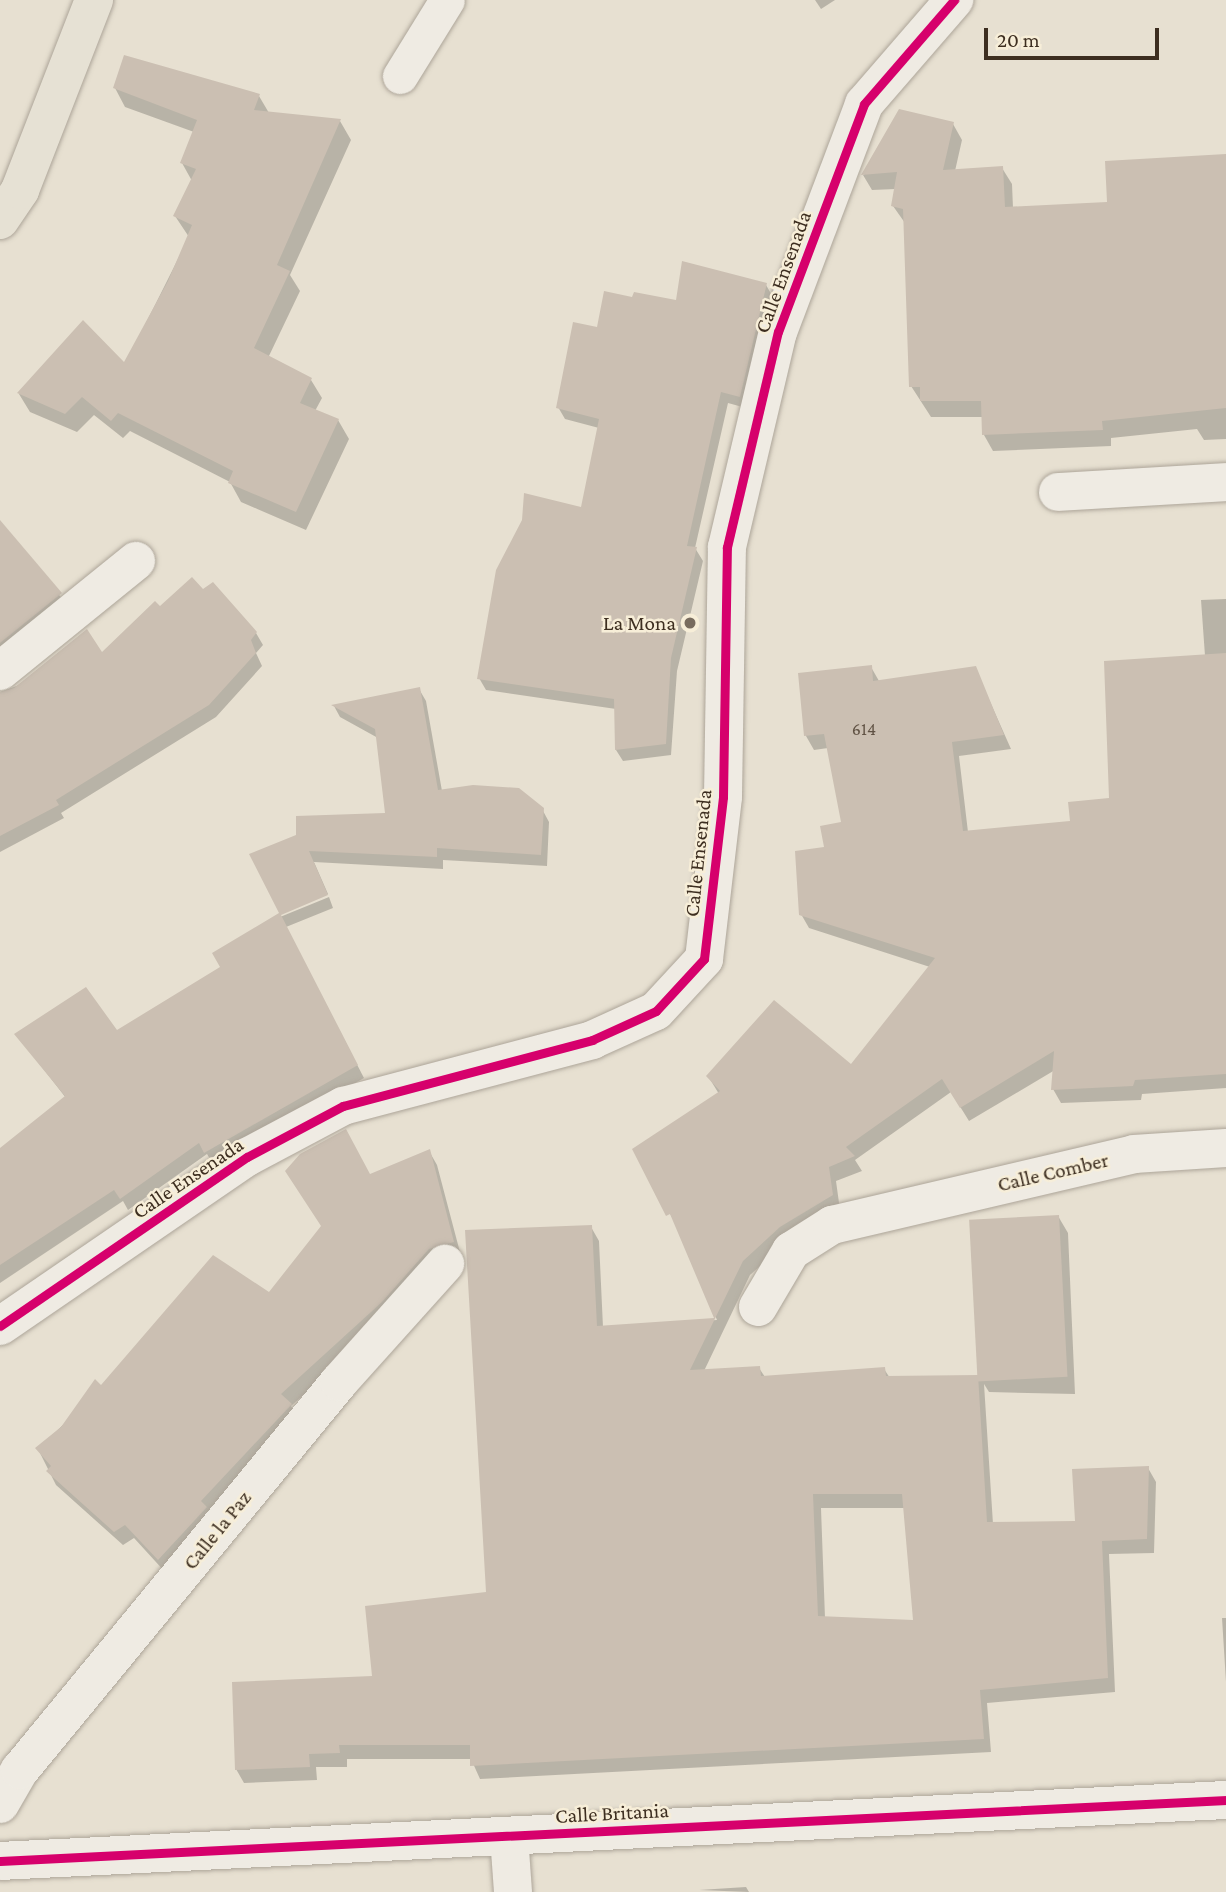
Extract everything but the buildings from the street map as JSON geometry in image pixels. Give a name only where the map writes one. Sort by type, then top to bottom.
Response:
[{"type":"main road","points":[[0,220],[20,191],[94,0]]},
{"type":"street","name":"Calle Ensenada","points":[[0,1326],[247,1157],[343,1106],[592,1040],[656,1010],[704,959],[723,797],[727,547],[778,332],[864,104],[954,0]]},
{"type":"street","points":[[1058,492],[1226,482]]},
{"type":"street","points":[[0,671],[136,561]]},
{"type":"street","name":"Calle Comber","points":[[758,1307],[791,1251],[832,1225],[883,1210],[1134,1154],[1226,1148]]},
{"type":"street","name":"Calle la Paz","points":[[0,1804],[20,1770],[321,1403],[446,1264]]},
{"type":"street","name":"Calle Britania","points":[[0,1861],[1226,1800]]},
{"type":"street","points":[[509,1836],[513,1892]]},
{"type":"lane","points":[[400,76],[447,0]]},
{"type":"cycle path","points":[[0,1326],[247,1157],[343,1106],[592,1040],[656,1011],[704,959],[723,797],[727,547],[778,332],[864,104],[954,0]]},
{"type":"cycle path","points":[[0,1861],[1226,1800]]},
{"type":"place","name":"La Mona","points":[[690,623]]}]
